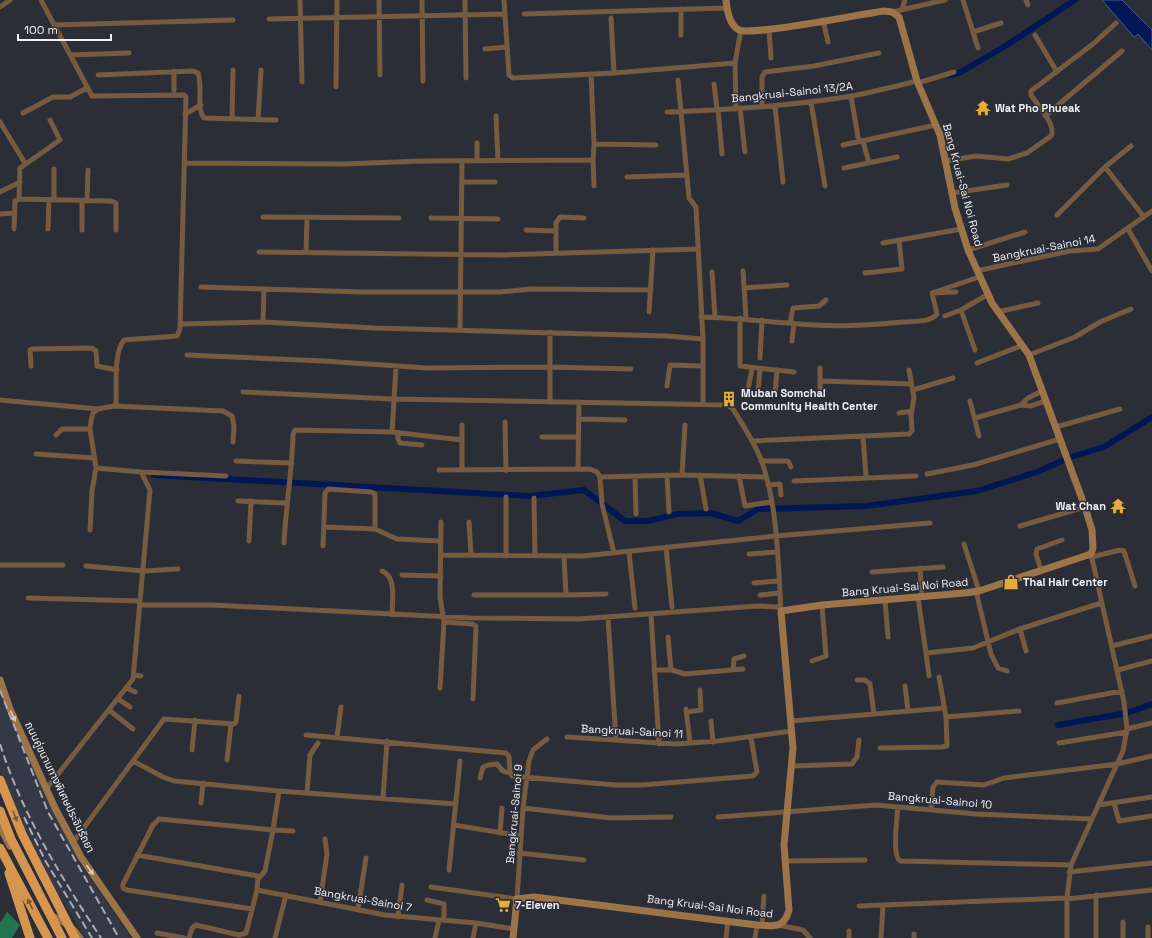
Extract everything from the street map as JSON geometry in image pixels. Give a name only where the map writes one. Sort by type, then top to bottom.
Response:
[{"type":"highway","points":[[0,780],[22,834],[75,938]]},
{"type":"highway","points":[[0,812],[11,839],[62,938]]},
{"type":"highway","points":[[0,848],[48,938]]},
{"type":"highway","points":[[6,860],[30,938]]},
{"type":"main road","points":[[726,0],[732,23],[741,30],[769,30],[884,11],[892,12]]},
{"type":"main road","name":"Bang Kruai-Sai Noi Road","points":[[517,899],[534,897],[549,898],[760,925],[777,925],[786,920],[789,910],[784,842],[792,766],[792,731],[780,606],[822,605],[920,598],[978,591],[1091,555],[1093,548],[1093,536],[1067,456],[1029,355],[997,312],[987,295],[968,250],[961,229],[946,161],[936,125],[918,82],[900,20],[897,15],[892,12]]},
{"type":"main road","name":"ถนนคู่ขนานทางพิเศษประจิมรัถยา","points":[[0,680],[10,709],[56,808],[81,857],[137,938]]},
{"type":"main road","points":[[0,827],[43,907],[49,915],[71,927],[80,938]]},
{"type":"main road","points":[[513,938],[517,899]]},
{"type":"street","points":[[0,7],[10,0]]},
{"type":"street","points":[[41,0],[90,95],[94,97],[184,95],[185,114],[180,324],[177,336],[124,340],[120,346],[117,370],[116,404],[114,406]]},
{"type":"street","points":[[300,0],[302,82]]},
{"type":"street","points":[[336,86],[338,0]]},
{"type":"street","points":[[380,0],[380,75]]},
{"type":"street","points":[[422,0],[423,81]]},
{"type":"street","points":[[465,0],[466,78]]},
{"type":"street","points":[[504,0],[509,75],[513,78],[614,73],[735,63]]},
{"type":"street","points":[[902,9],[906,0]]},
{"type":"street","points":[[892,12],[945,0]]},
{"type":"street","points":[[963,0],[978,48]]},
{"type":"street","points":[[524,14],[727,8]]},
{"type":"street","points":[[681,9],[681,35]]},
{"type":"street","points":[[269,19],[505,14]]},
{"type":"street","points":[[611,18],[614,73]]},
{"type":"street","points":[[54,25],[233,20]]},
{"type":"street","points":[[823,20],[828,42]]},
{"type":"street","points":[[946,161],[984,156],[1003,160],[1022,156],[1052,134],[1053,129],[1030,92],[1093,44],[1116,22]]},
{"type":"street","points":[[973,32],[1001,23]]},
{"type":"street","points":[[741,30],[735,63],[738,109],[745,152]]},
{"type":"street","points":[[769,30],[771,58]]},
{"type":"street","points":[[1035,36],[1057,72]]},
{"type":"street","points":[[485,49],[507,47]]},
{"type":"street","points":[[1045,116],[1122,51]]},
{"type":"street","points":[[70,55],[129,53]]},
{"type":"street","points":[[762,107],[762,77],[765,72],[814,66],[879,53]]},
{"type":"street","points":[[232,119],[233,70]]},
{"type":"street","points":[[258,120],[260,70]]},
{"type":"street","points":[[174,71],[174,90]]},
{"type":"street","points":[[98,75],[193,71],[198,73],[201,80],[201,112],[204,118],[276,120]]},
{"type":"street","name":"Bangkruai-Sainoi 13/2A","points":[[666,112],[738,109],[811,102],[851,96],[918,82],[954,72]]},
{"type":"street","points":[[591,74],[594,186]]},
{"type":"street","points":[[678,80],[688,192],[689,198],[696,207],[702,317],[703,404]]},
{"type":"street","points":[[714,84],[722,154]]},
{"type":"street","points":[[23,113],[53,97],[70,97],[87,88]]},
{"type":"street","points":[[851,96],[858,137]]},
{"type":"street","points":[[811,102],[825,186]]},
{"type":"street","points":[[185,114],[201,106]]},
{"type":"street","points":[[775,106],[783,182]]},
{"type":"street","points":[[496,116],[498,161]]},
{"type":"street","points":[[19,200],[20,168],[25,163],[60,140],[50,120]]},
{"type":"street","points":[[0,122],[25,163]]},
{"type":"street","points":[[843,145],[936,125]]},
{"type":"street","points":[[863,141],[869,163]]},
{"type":"street","points":[[477,143],[477,161]]},
{"type":"street","points":[[594,144],[656,145]]},
{"type":"street","points":[[1056,215],[1104,167],[1131,146]]},
{"type":"street","points":[[844,168],[897,157]]},
{"type":"street","points":[[184,163],[344,164],[462,161],[549,162],[593,160]]},
{"type":"street","points":[[460,330],[463,182],[462,161]]},
{"type":"street","points":[[1104,167],[1144,217]]},
{"type":"street","points":[[48,229],[54,169]]},
{"type":"street","points":[[82,230],[88,170]]},
{"type":"street","points":[[627,177],[687,175]]},
{"type":"street","points":[[0,192],[20,182]]},
{"type":"street","points":[[463,182],[495,182]]},
{"type":"street","points":[[952,193],[1008,185]]},
{"type":"street","points":[[14,229],[14,201],[52,200],[116,203],[116,230]]},
{"type":"street","name":"Bangkruai-Sainoi 14","points":[[932,293],[978,274],[1070,251],[1098,249],[1152,211]]},
{"type":"street","points":[[0,214],[14,214]]},
{"type":"street","points":[[263,217],[399,218]]},
{"type":"street","points":[[306,252],[307,218]]},
{"type":"street","points":[[431,218],[498,219]]},
{"type":"street","points":[[556,253],[556,223],[560,218],[584,218]]},
{"type":"street","points":[[883,243],[961,229]]},
{"type":"street","points":[[1128,229],[1152,271]]},
{"type":"street","points":[[526,230],[556,231]]},
{"type":"street","points":[[968,250],[1025,232]]},
{"type":"street","points":[[865,273],[902,268],[899,240]]},
{"type":"street","points":[[259,252],[462,254],[698,249]]},
{"type":"street","points":[[649,312],[653,250]]},
{"type":"street","points":[[743,271],[746,318]]},
{"type":"street","points":[[712,272],[715,317]]},
{"type":"street","points":[[744,288],[787,286]]},
{"type":"street","points":[[201,287],[461,292],[500,292],[532,289],[651,290]]},
{"type":"street","points":[[263,322],[264,289]]},
{"type":"street","points":[[702,317],[746,318],[792,323],[859,326],[927,319],[937,314],[932,293],[956,292]]},
{"type":"street","points":[[945,316],[962,310],[987,295]]},
{"type":"street","points":[[792,341],[793,308],[819,306],[826,300]]},
{"type":"street","points":[[997,312],[1038,303]]},
{"type":"street","points":[[1029,355],[1075,338],[1100,322],[1131,309]]},
{"type":"street","points":[[962,310],[974,350]]},
{"type":"street","points":[[740,318],[742,350],[740,365],[752,368],[794,372]]},
{"type":"street","points":[[760,358],[762,320]]},
{"type":"street","points":[[180,324],[263,322],[318,326],[550,332],[667,336],[702,339]]},
{"type":"street","points":[[550,332],[550,402]]},
{"type":"street","points":[[977,363],[1023,345]]},
{"type":"street","points":[[31,366],[30,350],[32,349],[92,348],[96,351],[97,366],[117,370]]},
{"type":"street","points":[[187,355],[456,369],[549,367],[631,369]]},
{"type":"street","points":[[667,386],[670,364],[703,366]]},
{"type":"street","points":[[396,367],[394,399],[395,433],[400,443],[422,446]]},
{"type":"street","points":[[748,390],[752,368]]},
{"type":"street","points":[[820,368],[820,396]]},
{"type":"street","points":[[758,392],[760,369]]},
{"type":"street","points":[[775,394],[777,370]]},
{"type":"street","points":[[753,441],[909,434],[912,431],[912,411],[914,403],[909,370]]},
{"type":"street","points":[[913,390],[953,378]]},
{"type":"street","points":[[820,381],[911,384]]},
{"type":"street","points":[[1021,405],[1028,398],[1042,391]]},
{"type":"street","points":[[28,598],[212,605],[392,615],[608,618],[757,606],[780,606],[776,536],[766,477],[753,441],[730,406],[726,404],[394,399],[243,392]]},
{"type":"street","points":[[0,400],[98,409],[114,406],[223,411],[232,416],[234,426],[233,442]]},
{"type":"street","points":[[970,401],[980,436]]},
{"type":"street","points":[[578,469],[579,402]]},
{"type":"street","points":[[975,418],[1021,405],[1030,406],[1046,402]]},
{"type":"street","points":[[90,530],[92,491],[96,468],[90,429],[93,413],[98,409]]},
{"type":"street","points":[[1056,427],[1120,410]]},
{"type":"street","points":[[899,413],[912,411]]},
{"type":"street","points":[[579,419],[625,420]]},
{"type":"street","points":[[505,422],[506,470]]},
{"type":"street","points":[[462,424],[462,470]]},
{"type":"street","points":[[682,475],[685,425]]},
{"type":"street","points":[[56,435],[62,429],[90,429]]},
{"type":"street","points":[[284,543],[286,503],[292,464],[293,435],[298,429],[395,433],[462,440]]},
{"type":"street","points":[[863,436],[866,477]]},
{"type":"street","points":[[542,437],[578,437]]},
{"type":"street","points":[[927,474],[973,465],[1060,439]]},
{"type":"street","points":[[36,454],[94,458]]},
{"type":"street","points":[[236,461],[292,464]]},
{"type":"street","points":[[761,461],[788,461],[790,467]]},
{"type":"street","points":[[96,468],[141,472],[226,476]]},
{"type":"street","points":[[439,470],[594,470],[600,477],[602,504],[614,553]]},
{"type":"street","points":[[47,788],[127,688],[134,675],[150,490],[141,472]]},
{"type":"street","points":[[667,475],[669,512]]},
{"type":"street","points":[[600,477],[667,475],[766,477]]},
{"type":"street","points":[[700,475],[706,509]]},
{"type":"street","points":[[634,476],[636,514]]},
{"type":"street","points":[[739,476],[745,506],[771,503]]},
{"type":"street","points":[[794,481],[916,476]]},
{"type":"street","points":[[768,485],[780,484],[781,495]]},
{"type":"street","points":[[323,546],[325,493],[328,489],[371,492],[376,494],[375,529]]},
{"type":"street","points":[[506,497],[506,556]]},
{"type":"street","points":[[534,498],[535,556]]},
{"type":"street","points":[[238,501],[286,503]]},
{"type":"street","points":[[248,542],[251,501]]},
{"type":"street","points":[[1020,526],[1084,507]]},
{"type":"street","points":[[440,688],[443,616],[440,540],[441,522]]},
{"type":"street","points":[[469,522],[471,555]]},
{"type":"street","points":[[441,554],[564,556],[614,553],[776,536],[930,523]]},
{"type":"street","points":[[324,527],[375,529],[392,538],[403,540],[440,540]]},
{"type":"street","points":[[1041,570],[1036,554],[1037,549],[1062,540]]},
{"type":"street","points":[[964,544],[978,591],[988,643],[996,665],[1002,670],[1007,671]]},
{"type":"street","points":[[666,547],[672,607]]},
{"type":"street","points":[[1067,938],[1067,899],[1071,865],[1125,745],[1127,731],[1126,713],[1118,670],[1101,603],[1091,555],[1120,550],[1124,551],[1135,586]]},
{"type":"street","points":[[629,552],[635,608]]},
{"type":"street","points":[[750,554],[777,552]]},
{"type":"street","points":[[564,556],[566,595]]},
{"type":"street","points":[[0,565],[62,565]]},
{"type":"street","points":[[86,566],[143,571],[178,569]]},
{"type":"street","points":[[872,572],[942,567]]},
{"type":"street","points":[[920,568],[920,598],[929,676]]},
{"type":"street","points":[[382,571],[388,574],[392,580],[392,615]]},
{"type":"street","points":[[402,575],[441,576]]},
{"type":"street","points":[[754,583],[779,581]]},
{"type":"street","points":[[760,595],[780,593]]},
{"type":"street","points":[[474,595],[606,594]]},
{"type":"street","points":[[885,600],[888,637]]},
{"type":"street","points":[[926,653],[973,648],[988,643],[994,638],[1101,603]]},
{"type":"street","points":[[812,661],[826,656],[822,605]]},
{"type":"street","points":[[651,614],[659,744]]},
{"type":"street","points":[[443,616],[476,626],[473,698]]},
{"type":"street","points":[[608,618],[616,740]]},
{"type":"street","points":[[1020,629],[1026,651]]},
{"type":"street","points":[[1112,646],[1152,636]]},
{"type":"street","points":[[668,637],[671,670]]},
{"type":"street","points":[[733,670],[734,659],[744,656]]},
{"type":"street","points":[[1118,670],[1152,661]]},
{"type":"street","points":[[654,670],[671,670],[685,674],[742,669]]},
{"type":"street","points":[[134,675],[141,676]]},
{"type":"street","points":[[880,748],[946,747],[946,717],[939,677]]},
{"type":"street","points":[[856,680],[865,680],[870,684],[874,714]]},
{"type":"street","points":[[905,686],[908,711]]},
{"type":"street","points":[[127,688],[135,692]]},
{"type":"street","points":[[690,743],[687,711],[700,710],[700,690]]},
{"type":"street","points":[[1057,703],[1122,691]]},
{"type":"street","points":[[74,841],[164,718],[231,724],[236,722],[239,696]]},
{"type":"street","points":[[118,699],[130,707]]},
{"type":"street","points":[[337,737],[341,707]]},
{"type":"street","points":[[791,721],[944,708]]},
{"type":"street","points":[[109,710],[133,729]]},
{"type":"street","points":[[946,717],[1019,710]]},
{"type":"street","points":[[192,750],[195,720]]},
{"type":"street","points":[[711,721],[713,742]]},
{"type":"street","points":[[1059,743],[1127,731],[1152,723]]},
{"type":"street","points":[[227,760],[231,724]]},
{"type":"street","name":"Bangkruai-Sainoi 11","points":[[567,737],[659,744],[713,742],[751,738],[792,731]]},
{"type":"street","points":[[306,734],[506,753],[509,756],[510,773]]},
{"type":"street","name":"Bangkruai-Sainoi 9","points":[[517,899],[520,836],[526,777],[531,754],[536,746],[547,738]]},
{"type":"street","points":[[480,778],[483,767],[497,764],[512,776],[615,785],[642,785],[753,776],[757,772],[751,738]]},
{"type":"street","points":[[792,766],[852,764],[856,758],[859,740]]},
{"type":"street","points":[[383,798],[387,741]]},
{"type":"street","points":[[307,793],[310,755],[318,743]]},
{"type":"street","points":[[932,810],[933,787],[937,782],[984,785],[1004,778],[1117,764],[1152,756]]},
{"type":"street","points":[[133,761],[168,779],[278,792],[456,804]]},
{"type":"street","points":[[449,870],[460,761]]},
{"type":"street","points":[[201,803],[203,783]]},
{"type":"street","points":[[189,938],[192,928],[196,925],[229,935],[246,933],[257,890],[258,879],[265,871],[273,830],[278,792]]},
{"type":"street","points":[[1098,805],[1152,797]]},
{"type":"street","points":[[1114,803],[1119,821],[1152,816]]},
{"type":"street","name":"Bangkruai-Sainoi 10","points":[[718,817],[867,805],[1091,819]]},
{"type":"street","points":[[898,807],[896,838],[897,858],[900,862],[1071,865]]},
{"type":"street","points":[[500,833],[502,808]]},
{"type":"street","points":[[523,808],[610,818],[671,817]]},
{"type":"street","points":[[252,909],[127,890],[124,888],[123,884],[153,825],[159,819],[293,831]]},
{"type":"street","points":[[454,825],[520,836]]},
{"type":"street","points":[[320,902],[327,858],[325,839]]},
{"type":"street","points":[[519,853],[584,860]]},
{"type":"street","points":[[137,855],[255,875],[258,879]]},
{"type":"street","points":[[358,909],[366,858]]},
{"type":"street","points":[[785,861],[865,860]]},
{"type":"street","points":[[1069,872],[1152,863]]},
{"type":"street","points":[[398,917],[402,885]]},
{"type":"street","points":[[431,887],[517,899]]},
{"type":"street","name":"Bangkruai-Sainoi 7","points":[[257,890],[286,894],[398,917],[442,920],[514,929]]},
{"type":"street","points":[[859,906],[1067,899],[1152,890]]},
{"type":"street","points":[[275,938],[286,894]]},
{"type":"street","points":[[1096,895],[1096,938]]},
{"type":"street","points":[[755,938],[760,925],[764,896]]},
{"type":"street","points":[[427,900],[444,904],[442,920],[435,938]]},
{"type":"street","points":[[881,938],[883,905]]},
{"type":"street","points":[[726,938],[728,920]]},
{"type":"street","points":[[1123,922],[1124,938]]},
{"type":"street","points":[[473,938],[476,924]]},
{"type":"street","points":[[777,925],[803,930],[810,938]]},
{"type":"street","points":[[1148,928],[1148,938]]},
{"type":"street","points":[[849,938],[850,931]]},
{"type":"street","points":[[157,933],[184,938]]},
{"type":"shaded area","points":[[1102,0],[1122,0],[1152,30],[1152,50],[1138,34],[1134,37]]},
{"type":"shaded area","points":[[0,684],[46,797],[79,862],[131,938],[86,938],[55,889],[22,824],[0,772]]},
{"type":"green space","points":[[7,912],[20,925],[12,938],[0,938],[0,923]]},
{"type":"waterway","points":[[950,75],[961,72],[1007,45],[1075,0]]},
{"type":"waterway","points":[[154,475],[529,496],[584,490],[625,521],[648,521],[677,514],[711,513],[738,521],[758,509],[866,506],[977,491],[1037,472],[1071,457],[1104,447],[1152,417]]},
{"type":"waterway","points":[[1058,725],[1127,713],[1152,704]]},
{"type":"railway","points":[[0,690],[48,812],[119,938]]},
{"type":"railway","points":[[0,744],[19,795],[31,820],[71,892],[101,938]]},
{"type":"railway","points":[[24,817],[46,862],[92,938]]},
{"type":"place","name":"Wat Pho Phueak","points":[[983,108]]},
{"type":"place","name":"Muban Somchai Community Health Center","points":[[729,399]]},
{"type":"place","name":"Wat Chan","points":[[1118,506]]},
{"type":"place","name":"Thai Hair Center","points":[[1011,582]]},
{"type":"place","name":"7-Eleven","points":[[503,905]]}]
